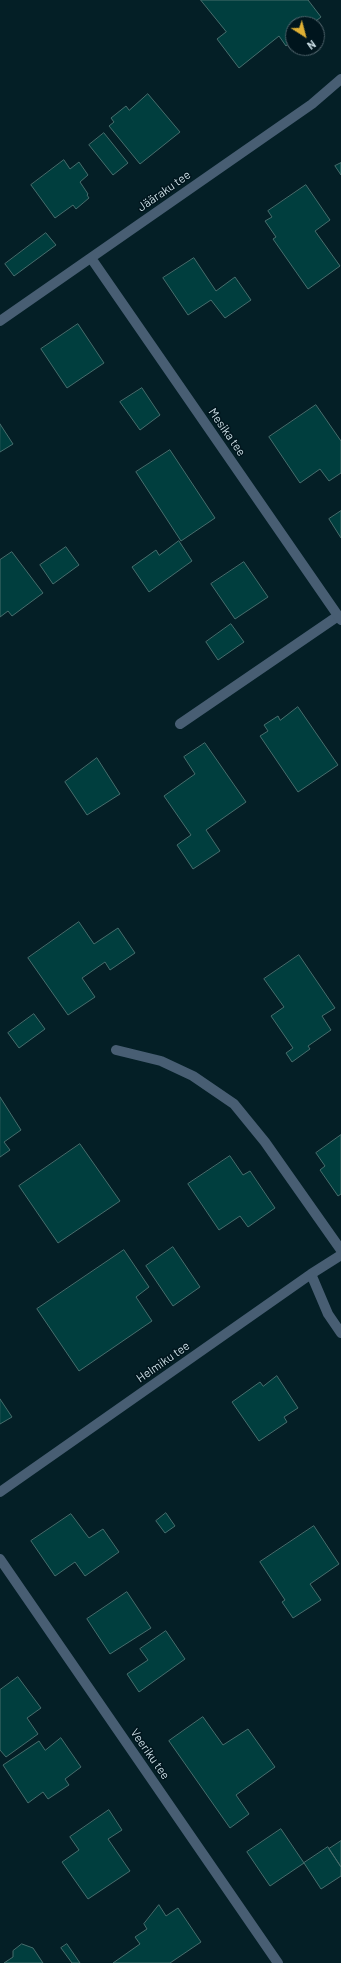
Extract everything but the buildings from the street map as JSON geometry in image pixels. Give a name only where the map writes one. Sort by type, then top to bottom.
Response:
[{"type":"street","name":"Jääraku tee","points":[[0,321],[312,104],[341,79]]},
{"type":"street","name":"Mesika tee","points":[[91,258],[340,617]]},
{"type":"street","points":[[180,724],[340,617]]},
{"type":"street","points":[[116,1050],[161,1061],[193,1076],[234,1104],[265,1142],[341,1250]]},
{"type":"street","name":"Helmiku tee","points":[[0,1492],[311,1274],[341,1255]]},
{"type":"street","points":[[311,1274],[328,1314],[341,1333]]},
{"type":"street","name":"Veeriku tee","points":[[0,1559],[278,1963]]}]
